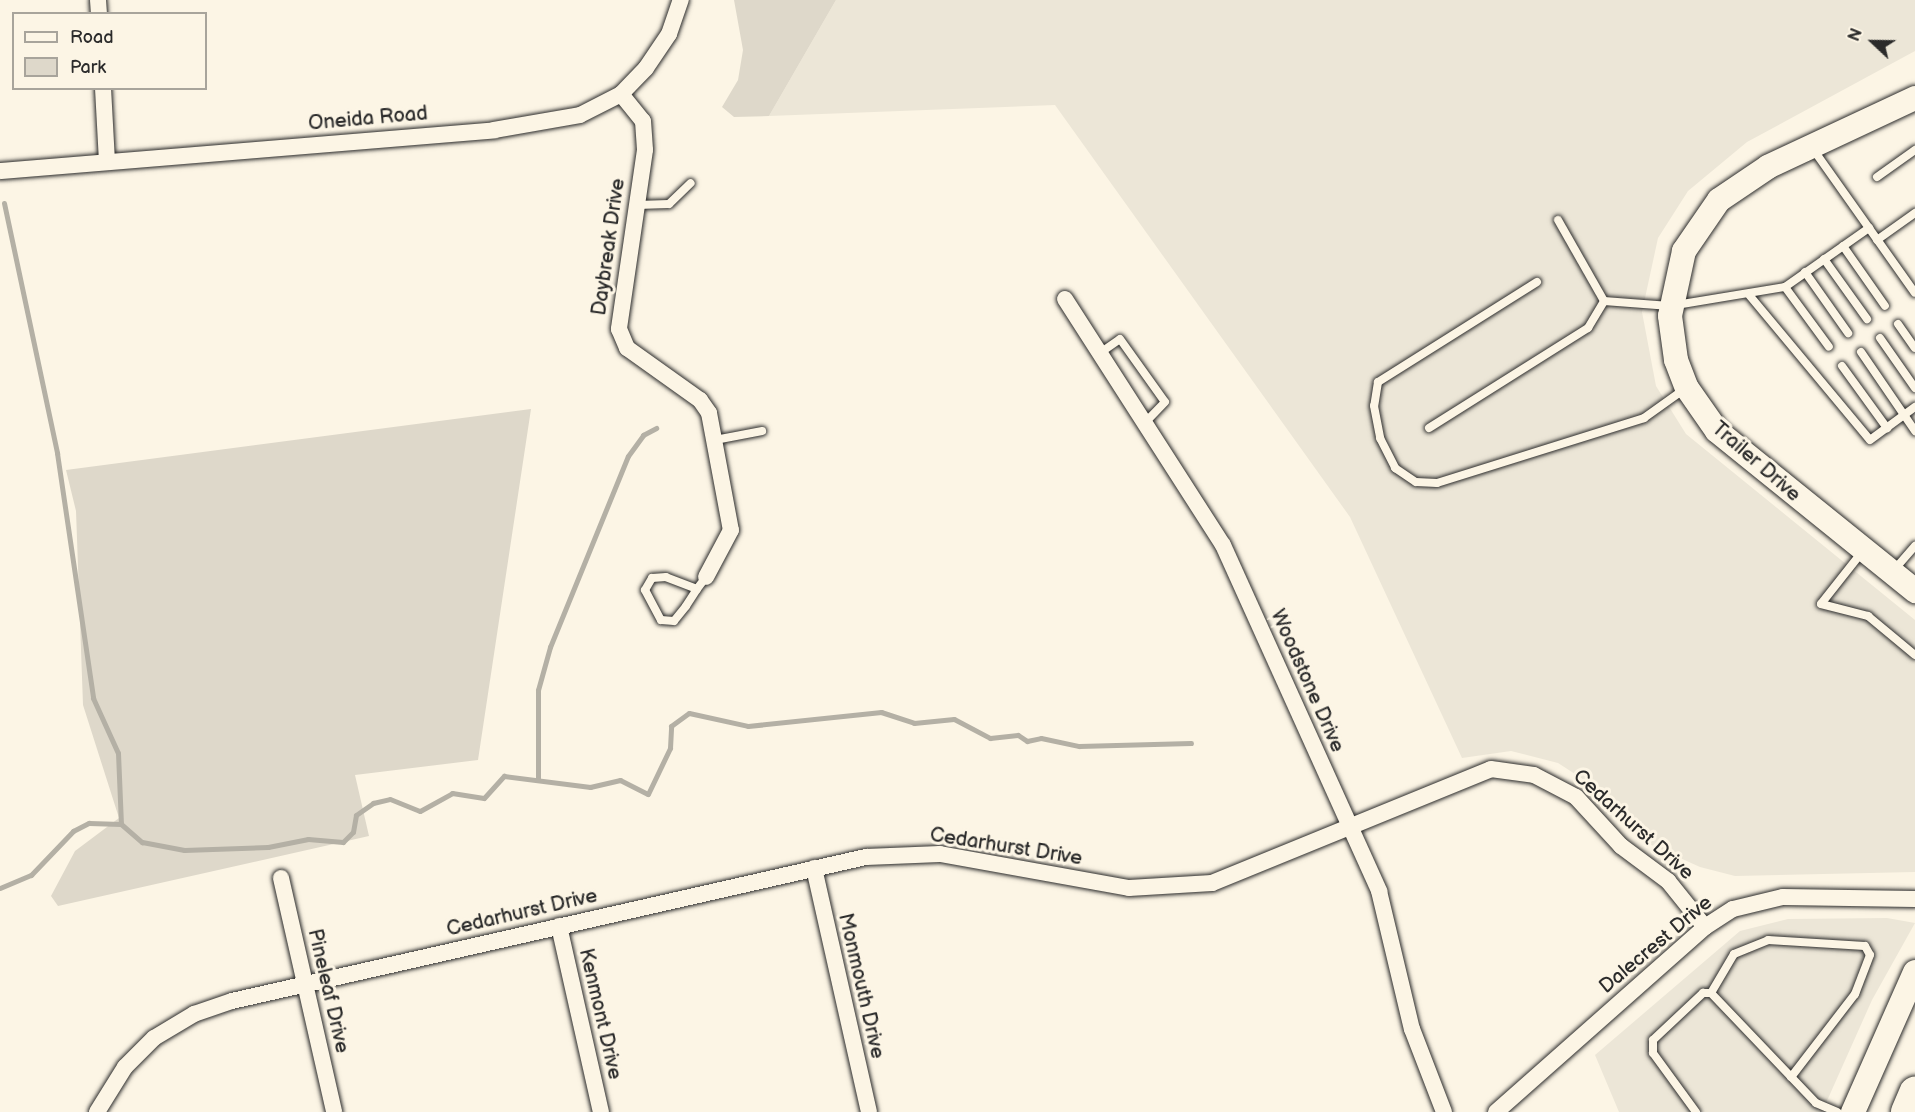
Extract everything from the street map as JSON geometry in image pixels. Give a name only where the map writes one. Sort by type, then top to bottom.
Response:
[{"type":"highway","points":[[1907,1112],[1915,1093]]},
{"type":"street","name":"Oneida Road","points":[[0,171],[548,123],[580,115],[621,94],[669,34],[681,0]]},
{"type":"street","points":[[103,90],[107,162]]},
{"type":"street","name":"Daybreak Drive","points":[[621,94],[643,121],[637,205],[621,339],[631,352],[700,400],[715,440],[731,536],[702,583]]},
{"type":"street","name":"Trailer Drive","points":[[1915,98],[1738,184],[1707,214],[1684,251],[1670,306],[1672,345],[1687,388],[1717,431],[1915,591]]},
{"type":"street","name":"Woodstone Drive","points":[[1065,299],[1223,545],[1351,827],[1385,910],[1412,1029],[1444,1112]]},
{"type":"street","name":"Cedarhurst Drive","points":[[97,1112],[124,1067],[178,1022],[212,1006],[866,857],[940,854],[1104,885],[1174,888],[1232,878],[1470,774],[1508,769],[1534,775],[1575,797],[1620,846],[1668,881],[1705,927]]},
{"type":"street","name":"Monmouth Drive","points":[[814,868],[869,1112]]},
{"type":"street","name":"Pineleaf Drive","points":[[281,878],[334,1112]]},
{"type":"street","name":"Dalecrest Drive","points":[[1496,1112],[1705,927],[1733,909],[1783,897],[1915,899]]},
{"type":"street","name":"Kenmont Drive","points":[[559,926],[601,1112]]},
{"type":"street","points":[[1853,1112],[1915,972]]},
{"type":"lane","points":[[1811,147],[1915,293]]},
{"type":"lane","points":[[1877,177],[1915,150]]},
{"type":"lane","points":[[637,205],[669,204],[691,183]]},
{"type":"lane","points":[[1877,240],[1915,213]]},
{"type":"lane","points":[[1558,220],[1604,301]]},
{"type":"lane","points":[[1604,301],[1670,306],[1750,296],[1785,287],[1869,228]]},
{"type":"lane","points":[[1843,246],[1885,306]]},
{"type":"lane","points":[[1824,259],[1867,319]]},
{"type":"lane","points":[[1805,272],[1848,333]]},
{"type":"lane","points":[[1537,282],[1378,382],[1374,406],[1380,438],[1395,468],[1416,482],[1437,483],[1644,418],[1687,388]]},
{"type":"lane","points":[[1785,287],[1828,347]]},
{"type":"lane","points":[[1750,296],[1870,440],[1915,407]]},
{"type":"lane","points":[[1429,428],[1588,328],[1604,301]]},
{"type":"lane","points":[[1898,324],[1915,348]]},
{"type":"lane","points":[[1880,338],[1915,388]]},
{"type":"lane","points":[[1100,353],[1120,339],[1165,402],[1146,422]]},
{"type":"lane","points":[[1861,352],[1915,431]]},
{"type":"lane","points":[[1842,366],[1887,428]]},
{"type":"lane","points":[[715,440],[762,431]]},
{"type":"lane","points":[[1892,573],[1915,546]]},
{"type":"lane","points":[[1863,550],[1821,604],[1868,616],[1915,655]]},
{"type":"lane","points":[[666,577],[702,583],[674,621],[661,620],[645,590],[652,578],[666,577]]},
{"type":"lane","points":[[1711,993],[1734,954],[1768,940],[1865,946],[1870,955],[1855,994],[1791,1077]]},
{"type":"lane","points":[[1696,1112],[1653,1053],[1653,1040],[1703,993],[1711,993],[1821,1109],[1837,1112]]},
{"type":"shaded area","points":[[836,0],[1915,0],[1915,51],[1747,142],[1688,191],[1658,238],[1642,312],[1656,386],[1686,434],[1915,620],[1915,872],[1735,876],[1700,867],[1649,844],[1589,783],[1558,763],[1511,751],[1462,758],[1350,517],[1055,105],[769,116]]},
{"type":"shaded area","points":[[1887,918],[1915,923],[1872,1000],[1822,1112],[1619,1112],[1595,1055],[1740,931],[1788,919]]},
{"type":"green space","points":[[734,0],[836,0],[769,116],[734,117],[722,107],[738,80],[743,50]]},
{"type":"green space","points":[[531,409],[478,760],[355,775],[369,836],[58,906],[51,896],[75,851],[119,818],[83,705],[76,511],[66,470]]},
{"type":"waterway","points":[[4,203],[57,453],[93,698],[118,753],[121,824],[142,842],[184,850],[268,847],[308,839],[343,842],[353,832],[356,815],[373,803],[390,799],[420,811],[452,793],[484,798],[504,776],[590,787],[620,780],[648,794],[670,748],[671,726],[689,713],[748,726],[881,712],[914,723],[954,719],[990,738],[1018,735],[1027,741],[1041,738],[1079,746],[1191,743]]},
{"type":"waterway","points":[[538,780],[538,690],[550,647],[628,456],[643,435],[656,428]]},
{"type":"waterway","points":[[0,888],[31,875],[73,831],[89,823],[121,824]]}]
